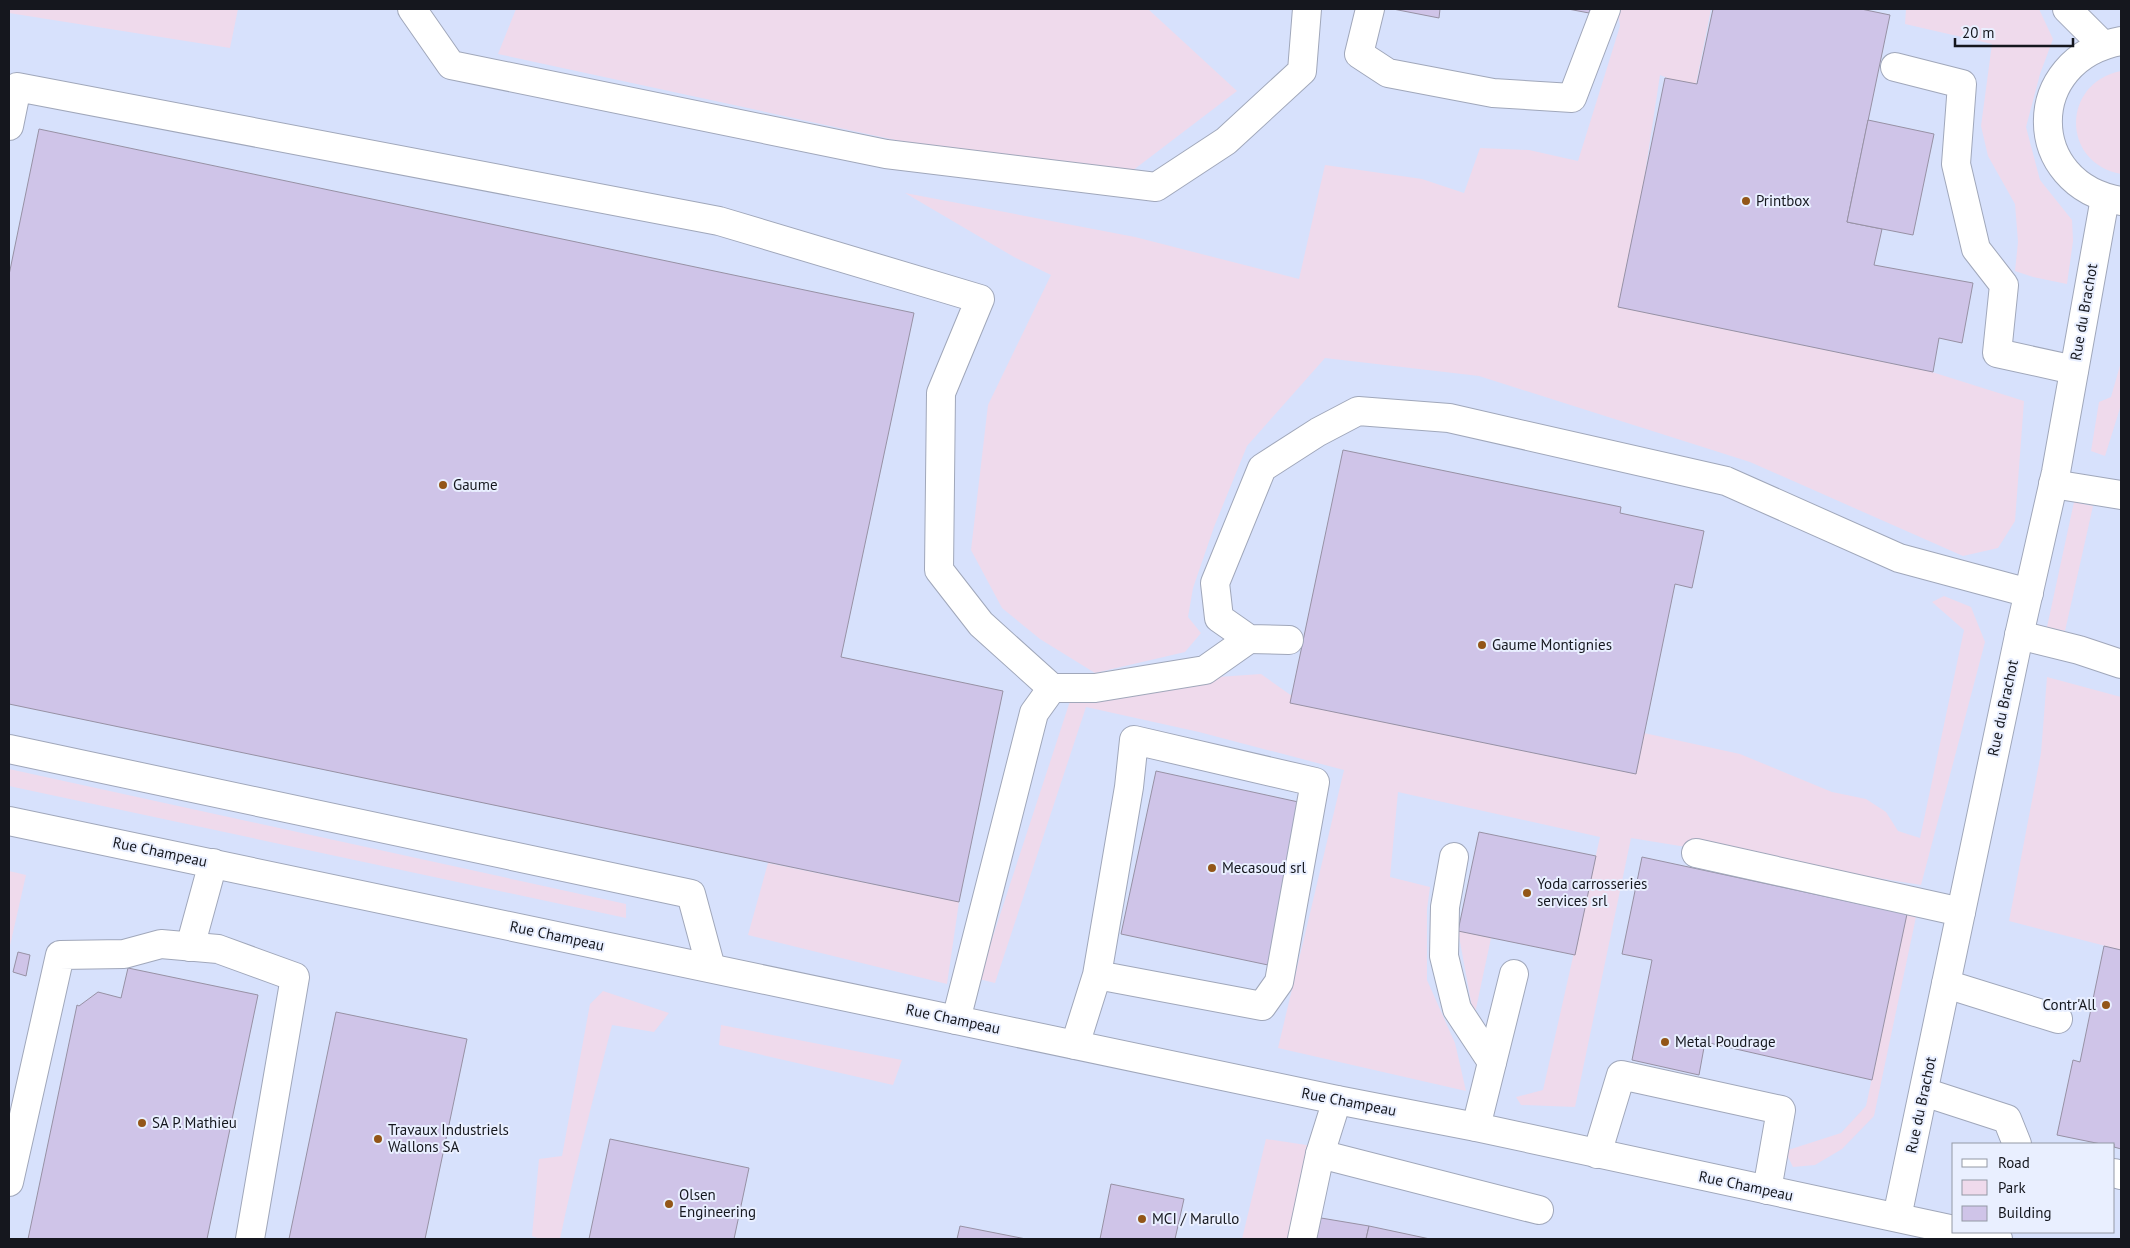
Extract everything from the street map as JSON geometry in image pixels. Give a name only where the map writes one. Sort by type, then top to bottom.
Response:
[{"type":"street","points":[[412,9],[451,65],[886,154],[1156,187],[1226,141],[1302,71],[1307,9]]},
{"type":"street","points":[[1370,9],[1359,54],[1388,73],[1493,93],[1572,98],[1606,9]]},
{"type":"street","points":[[2067,9],[2112,43]]},
{"type":"street","points":[[2112,43],[2083,55],[2066,70],[2054,89],[2048,111],[2048,133],[2055,154],[2067,174],[2084,189],[2113,200]]},
{"type":"street","points":[[1895,67],[1962,84],[1956,164],[1976,249],[2004,285],[1997,353],[2074,370]]},
{"type":"street","points":[[9,126],[17,87],[719,221],[980,299],[941,393],[939,570],[981,624],[1052,688],[1095,688],[1205,670],[1249,639]]},
{"type":"street","name":"Rue du Brachot","points":[[1897,1217],[2019,635],[2053,484],[2074,370],[2113,200]]},
{"type":"street","points":[[1289,640],[1249,639],[1219,618],[1215,583],[1262,468],[1318,432],[1358,411],[1450,418],[1726,481],[1899,558],[2029,593]]},
{"type":"street","points":[[2053,484],[2121,495]]},
{"type":"street","points":[[2019,635],[2079,650],[2121,664]]},
{"type":"street","points":[[956,1020],[1034,712],[1052,688]]},
{"type":"street","points":[[1075,1045],[1097,975],[1129,788],[1134,740],[1315,782],[1279,982],[1262,1006],[1097,975]]},
{"type":"street","points":[[9,749],[691,894],[711,968]]},
{"type":"street","name":"Rue Champeau","points":[[9,820],[1337,1100],[1476,1127],[1952,1230]]},
{"type":"street","points":[[1696,853],[1961,912]]},
{"type":"street","points":[[1454,857],[1445,907],[1444,956],[1457,1009],[1492,1062]]},
{"type":"street","points":[[190,947],[213,863]]},
{"type":"street","points":[[9,1182],[60,955],[124,954],[161,944],[218,949],[295,977],[250,1239]]},
{"type":"street","points":[[1476,1127],[1514,974]]},
{"type":"street","points":[[1946,984],[2058,1019]]},
{"type":"street","points":[[1597,1154],[1621,1075],[1781,1110],[1767,1190]]},
{"type":"street","points":[[1924,1092],[2007,1119],[2017,1143]]},
{"type":"street","points":[[1302,1239],[1320,1154],[1337,1100]]},
{"type":"street","points":[[1320,1154],[1539,1210]]},
{"type":"street","points":[[1969,1233],[1998,1239]]},
{"type":"shaded area","points":[[9,9],[2121,9],[2121,1239],[9,1239]]},
{"type":"green space","points":[[9,9],[238,9],[230,48],[9,13]]},
{"type":"green space","points":[[516,9],[1148,9],[1237,91],[1132,171],[909,143],[498,54]]},
{"type":"green space","points":[[1617,9],[1711,9],[1695,89],[1660,75],[1644,180],[1618,307],[1932,372],[2024,401],[2015,521],[1998,548],[1963,556],[1750,462],[1479,376],[1325,358],[1247,446],[1214,527],[1193,588],[1188,617],[1201,633],[1185,652],[1095,673],[1040,639],[1002,608],[971,550],[988,405],[1051,275],[1014,257],[905,193],[1135,237],[1299,279],[1325,165],[1422,179],[1464,193],[1480,148],[1529,150],[1578,161],[1620,26]]},
{"type":"green space","points":[[1906,9],[2039,9],[2053,39],[2040,74],[2026,127],[2040,180],[2072,220],[2073,241],[2067,284],[2015,271],[2018,242],[2015,204],[1988,156],[1981,126],[1992,44],[1905,24]]},
{"type":"green space","points":[[2121,71],[2121,174],[2101,167],[2087,155],[2079,140],[2076,123],[2079,106],[2087,91],[2101,78]]},
{"type":"green space","points":[[2121,362],[2121,405],[2105,456],[2091,451],[2099,402],[2111,397]]},
{"type":"green space","points":[[2074,502],[2093,506],[2065,631],[2047,627]]},
{"type":"green space","points":[[1944,596],[1971,607],[1985,642],[1921,885],[1631,838],[1575,1107],[1521,1105],[1516,1097],[1543,1090],[1600,837],[1398,792],[1390,877],[1430,887],[1427,909],[1427,980],[1455,1043],[1466,1091],[1278,1048],[1344,770],[1199,732],[1086,707],[995,983],[979,979],[1071,698],[1203,678],[1261,674],[1292,696],[1291,703],[1635,774],[1644,733],[1740,754],[1832,792],[1866,799],[1886,812],[1898,831],[1920,838],[1964,630],[1932,602]]},
{"type":"green space","points":[[2047,677],[2121,697],[2121,950],[2009,921],[2041,753]]},
{"type":"green space","points":[[9,769],[626,904],[626,918],[9,786]]},
{"type":"green space","points":[[768,863],[959,902],[947,984],[748,935]]},
{"type":"green space","points":[[9,871],[26,875],[9,950]]},
{"type":"green space","points":[[1907,914],[1916,917],[1874,1116],[1842,1149],[1815,1165],[1793,1167],[1785,1151],[1841,1133],[1866,1106]]},
{"type":"green space","points":[[1458,931],[1491,938],[1474,1018]]},
{"type":"green space","points":[[603,991],[669,1013],[654,1032],[612,1025],[578,1158],[560,1239],[540,1239],[532,1236],[539,1159],[562,1156],[590,1004]]},
{"type":"green space","points":[[721,1025],[902,1060],[893,1085],[719,1045]]},
{"type":"green space","points":[[1266,1139],[1313,1146],[1292,1239],[1242,1239]]},
{"type":"building","points":[[1393,9],[1440,9],[1439,18]]},
{"type":"building","points":[[1568,9],[1590,9],[1589,13]]},
{"type":"building","name":"Printbox","points":[[1713,9],[1861,9],[1890,15],[1847,222],[1882,229],[1874,265],[1973,283],[1962,343],[1939,338],[1933,372],[1618,307],[1665,78],[1697,84]]},
{"type":"building","points":[[1868,120],[1934,134],[1913,235],[1847,222]]},
{"type":"building","name":"Gaume","points":[[39,129],[914,313],[841,657],[1003,691],[959,902],[9,704],[9,275]]},
{"type":"building","name":"Gaume Montignies","points":[[1343,450],[1621,507],[1620,513],[1704,531],[1692,588],[1675,584],[1636,774],[1290,703]]},
{"type":"building","name":"Mecasoud srl","points":[[1156,771],[1303,803],[1268,965],[1121,934]]},
{"type":"building","name":"Yoda carrosseries services srl","points":[[1479,832],[1596,856],[1575,955],[1458,931]]},
{"type":"building","points":[[1642,857],[1907,914],[1872,1080],[1705,1042],[1699,1075],[1632,1060],[1652,960],[1622,954]]},
{"type":"building","name":"Contr'All","points":[[2104,946],[2121,950],[2121,1149],[2115,1147],[2115,1143],[2096,1143],[2057,1135],[2073,1060],[2080,1062]]},
{"type":"building","points":[[18,952],[30,955],[26,976],[13,972]]},
{"type":"building","name":"SA P. Mathieu","points":[[128,968],[258,995],[207,1239],[28,1239],[77,1005],[79,1006],[98,992],[121,998]]},
{"type":"building","name":"Travaux Industriels Wallons SA","points":[[336,1012],[467,1039],[425,1239],[289,1239]]},
{"type":"building","name":"Olsen Engineering","points":[[610,1139],[749,1168],[734,1239],[589,1239]]},
{"type":"building","name":"MCI / Marullo","points":[[1111,1184],[1184,1199],[1175,1239],[1100,1239]]},
{"type":"building","points":[[1321,1218],[1369,1226],[1366,1239],[1316,1239]]},
{"type":"building","points":[[960,1226],[1026,1239],[957,1239]]},
{"type":"building","points":[[1369,1226],[1430,1239],[1366,1239]]},
{"type":"place","name":"Printbox","points":[[1746,201]]},
{"type":"place","name":"Gaume","points":[[443,485]]},
{"type":"place","name":"Gaume Montignies","points":[[1482,645]]},
{"type":"place","name":"Mecasoud srl","points":[[1212,868]]},
{"type":"place","name":"Yoda carrosseries services srl","points":[[1527,893]]},
{"type":"place","name":"Contr'All","points":[[2106,1005]]},
{"type":"place","name":"Metal Poudrage","points":[[1665,1042]]},
{"type":"place","name":"SA P. Mathieu","points":[[142,1123]]},
{"type":"place","name":"Travaux Industriels Wallons SA","points":[[378,1139]]},
{"type":"place","name":"Olsen Engineering","points":[[669,1204]]},
{"type":"place","name":"MCI / Marullo","points":[[1142,1219]]}]
